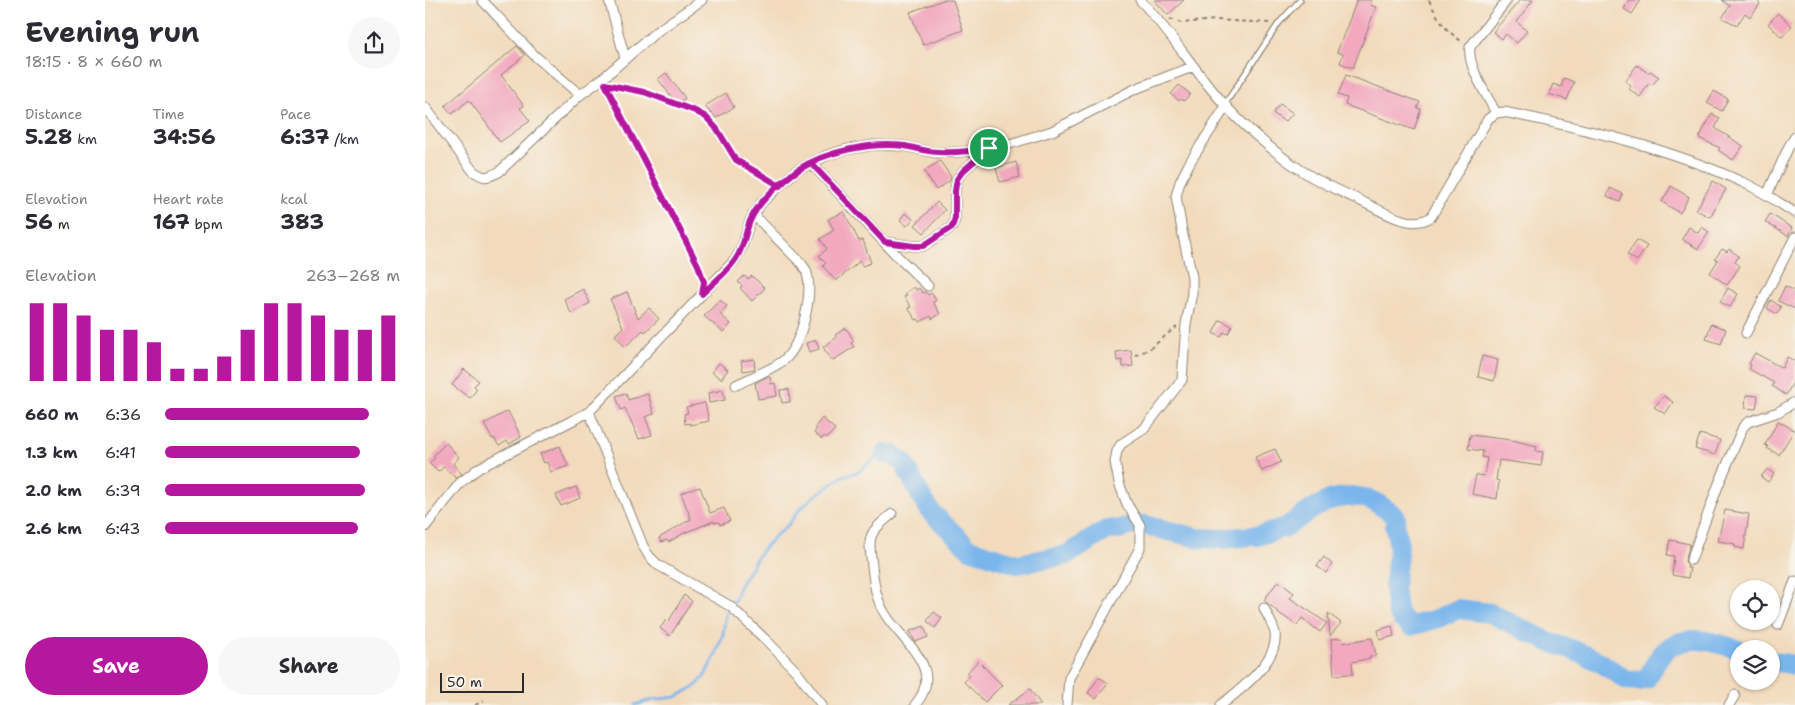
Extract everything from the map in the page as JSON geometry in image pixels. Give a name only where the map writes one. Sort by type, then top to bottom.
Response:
[{"type":"street","points":[[482,0],[534,55],[580,95]]},
{"type":"street","points":[[609,0],[625,58]]},
{"type":"street","points":[[425,107],[473,171],[488,178],[499,172],[580,95],[602,79],[656,32],[702,0]]},
{"type":"street","points":[[1140,0],[1154,14],[1192,67],[1225,105],[1261,140],[1311,176],[1397,219],[1419,222],[1431,217],[1488,119],[1496,113],[1504,112],[1588,129],[1688,159],[1743,182],[1795,213]]},
{"type":"street","points":[[1496,113],[1472,65],[1469,55],[1470,47],[1507,0]]},
{"type":"street","points":[[425,526],[459,483],[479,468],[589,412],[735,260],[742,247],[753,214],[762,202],[797,170],[828,155],[874,145],[904,146],[936,152],[960,152],[1000,147],[1052,131],[1135,88],[1192,67]]},
{"type":"street","points":[[1067,705],[1069,678],[1140,548],[1140,524],[1127,504],[1119,483],[1115,462],[1117,451],[1121,444],[1143,429],[1182,380],[1192,278],[1176,196],[1189,162],[1225,105]]},
{"type":"street","points":[[1767,195],[1795,137]]},
{"type":"street","points":[[885,242],[923,246],[952,227],[955,218],[957,179],[963,171],[989,148]]},
{"type":"street","points":[[811,163],[928,286]]},
{"type":"street","points":[[736,386],[784,360],[791,351],[806,316],[807,271],[753,214]]},
{"type":"street","points":[[1746,334],[1795,237]]},
{"type":"street","points":[[1691,560],[1718,486],[1743,427],[1749,422],[1778,412],[1795,402]]},
{"type":"street","points":[[589,412],[643,546],[649,556],[658,565],[729,606],[796,671],[822,705]]},
{"type":"street","points":[[892,514],[874,528],[869,536],[871,565],[877,598],[887,616],[915,652],[927,672],[925,688],[921,698],[915,705]]},
{"type":"street","points":[[1780,620],[1795,581]]},
{"type":"street","points":[[1221,705],[1246,685],[1261,668],[1273,648],[1275,633],[1264,608]]},
{"type":"street","points":[[1729,705],[1735,695]]},
{"type":"lane","points":[[1225,105],[1279,23],[1300,0]]},
{"type":"path","points":[[1429,0],[1435,13],[1450,34],[1470,47]]},
{"type":"path","points":[[1154,14],[1181,23],[1216,20],[1279,23]]},
{"type":"path","points":[[702,294],[704,282],[698,265],[605,84],[644,92],[706,117],[717,129],[736,160],[780,186]]},
{"type":"path","points":[[1135,355],[1158,344],[1170,332],[1186,324]]},
{"type":"path","points":[[475,705],[484,701]]},
{"type":"building","points":[[943,0],[953,0],[963,30],[923,45],[910,12]]},
{"type":"building","points":[[1154,0],[1184,0],[1168,15]]},
{"type":"building","points":[[1357,0],[1372,0],[1370,5],[1376,7],[1353,68],[1340,63],[1343,54],[1337,52]]},
{"type":"building","points":[[1520,0],[1533,0],[1517,22],[1527,31],[1517,43],[1506,34],[1502,39],[1493,32]]},
{"type":"building","points":[[1629,0],[1641,0],[1632,14],[1624,9]]},
{"type":"building","points":[[1722,0],[1756,0],[1760,4],[1750,17],[1745,13],[1737,25],[1722,18],[1730,6]]},
{"type":"building","points":[[1778,13],[1792,26],[1782,37],[1768,24]]},
{"type":"building","points":[[517,46],[525,55],[501,75],[524,106],[520,108],[530,121],[500,142],[469,100],[452,114],[445,106]]},
{"type":"building","points":[[1637,65],[1648,73],[1650,71],[1659,77],[1652,85],[1649,83],[1640,97],[1629,89],[1631,85],[1625,81]]},
{"type":"building","points":[[666,73],[685,98],[677,104],[658,79]]},
{"type":"building","points":[[1346,75],[1420,102],[1417,108],[1421,109],[1414,130],[1345,105],[1347,98],[1338,95]]},
{"type":"building","points":[[1564,78],[1574,82],[1567,100],[1549,94],[1553,84],[1561,87]]},
{"type":"building","points":[[1179,85],[1190,94],[1184,101],[1181,99],[1179,101],[1171,94]]},
{"type":"building","points":[[1714,91],[1728,99],[1722,111],[1707,103]]},
{"type":"building","points":[[726,93],[734,107],[716,118],[705,106]]},
{"type":"building","points":[[1280,104],[1293,113],[1285,122],[1273,113]]},
{"type":"building","points":[[1712,114],[1720,118],[1715,128],[1743,146],[1733,160],[1718,150],[1720,148],[1699,138]]},
{"type":"building","points":[[940,161],[951,177],[950,181],[936,190],[924,171]]},
{"type":"building","points":[[1016,162],[1020,177],[1000,182],[996,168]]},
{"type":"building","points":[[1713,181],[1726,189],[1710,217],[1696,210]]},
{"type":"building","points":[[1671,186],[1689,197],[1680,213],[1662,202]]},
{"type":"building","points":[[1610,188],[1623,194],[1620,202],[1607,196]]},
{"type":"building","points":[[937,202],[945,210],[924,233],[915,225]]},
{"type":"building","points":[[844,212],[859,241],[863,240],[871,263],[862,266],[860,261],[836,281],[823,266],[826,263],[819,256],[827,249],[820,239],[834,230],[828,219]]},
{"type":"building","points":[[905,213],[913,219],[907,226],[900,220]]},
{"type":"building","points":[[1770,214],[1792,228],[1788,236],[1765,222]]},
{"type":"building","points":[[1689,227],[1698,233],[1702,227],[1709,232],[1698,249],[1682,239]]},
{"type":"building","points":[[1637,240],[1647,246],[1637,261],[1627,254]]},
{"type":"building","points":[[1722,249],[1727,252],[1729,249],[1739,256],[1735,262],[1740,266],[1727,285],[1710,273],[1718,260],[1715,259]]},
{"type":"building","points":[[744,276],[748,279],[752,276],[765,288],[752,301],[740,288],[742,286],[738,282]]},
{"type":"building","points":[[1785,286],[1795,291],[1795,309],[1778,301]]},
{"type":"building","points":[[914,287],[916,290],[919,288],[928,295],[931,293],[936,300],[933,302],[940,314],[932,319],[931,316],[920,322],[918,319],[916,320],[908,308],[911,307],[904,297],[907,295],[905,293]]},
{"type":"building","points":[[1728,288],[1738,294],[1730,307],[1720,302]]},
{"type":"building","points":[[583,289],[590,303],[571,313],[564,299]]},
{"type":"building","points":[[627,292],[638,318],[649,308],[659,319],[645,332],[643,330],[625,347],[615,335],[623,327],[610,299]]},
{"type":"building","points":[[720,300],[727,306],[720,314],[731,324],[723,332],[704,316]]},
{"type":"building","points":[[1771,300],[1781,307],[1777,314],[1767,308]]},
{"type":"building","points":[[1220,320],[1232,326],[1228,334],[1224,332],[1221,337],[1213,333]]},
{"type":"building","points":[[1711,324],[1726,329],[1721,344],[1706,339]]},
{"type":"building","points":[[846,328],[854,341],[851,343],[854,347],[832,361],[823,347],[837,337],[835,335]]},
{"type":"building","points":[[816,340],[819,349],[809,352],[806,343]]},
{"type":"building","points":[[1131,350],[1133,366],[1123,367],[1122,360],[1117,361],[1116,352]]},
{"type":"building","points":[[1755,353],[1782,368],[1787,357],[1795,361],[1795,379],[1786,395],[1772,386],[1774,383],[1749,369],[1751,365],[1749,364]]},
{"type":"building","points":[[1482,356],[1498,360],[1494,381],[1478,377]]},
{"type":"building","points":[[754,359],[755,369],[743,371],[741,361]]},
{"type":"building","points":[[719,363],[728,370],[721,379],[712,372]]},
{"type":"building","points":[[464,369],[479,381],[474,386],[477,389],[470,398],[452,385]]},
{"type":"building","points":[[770,377],[771,384],[775,383],[777,396],[758,399],[755,383]]},
{"type":"building","points":[[789,389],[790,402],[782,403],[780,390]]},
{"type":"building","points":[[723,390],[725,400],[709,403],[708,393]]},
{"type":"building","points":[[626,393],[628,400],[648,394],[654,414],[645,417],[652,435],[639,439],[625,408],[621,410],[616,396]]},
{"type":"building","points":[[1746,395],[1758,396],[1756,409],[1745,408]]},
{"type":"building","points":[[1664,396],[1673,402],[1665,414],[1654,407]]},
{"type":"building","points":[[705,403],[709,421],[690,425],[690,423],[685,424],[684,414],[688,413],[686,407]]},
{"type":"building","points":[[508,411],[521,437],[509,444],[507,441],[499,446],[494,438],[492,439],[484,424]]},
{"type":"building","points":[[822,418],[835,429],[827,438],[824,436],[822,439],[814,433],[817,429],[815,427]]},
{"type":"building","points":[[1778,421],[1794,430],[1779,455],[1765,445]]},
{"type":"building","points":[[1700,434],[1720,440],[1715,455],[1695,449]]},
{"type":"building","points":[[1470,435],[1512,440],[1537,446],[1536,451],[1543,452],[1541,466],[1499,460],[1496,480],[1499,481],[1497,499],[1472,494],[1476,475],[1484,476],[1487,458],[1482,457],[1483,451],[1468,449]]},
{"type":"building","points":[[446,443],[459,457],[453,464],[462,474],[456,478],[444,467],[438,472],[429,463]]},
{"type":"building","points":[[560,446],[568,466],[551,472],[547,462],[544,463],[540,454]]},
{"type":"building","points":[[1275,449],[1281,462],[1262,471],[1255,457]]},
{"type":"building","points":[[1767,469],[1774,474],[1768,482],[1761,477]]},
{"type":"building","points":[[576,487],[580,498],[561,506],[556,495]]},
{"type":"building","points":[[700,487],[710,513],[724,508],[730,521],[720,525],[719,522],[714,523],[714,521],[684,533],[669,542],[667,540],[661,542],[659,538],[691,519],[681,493]]},
{"type":"building","points":[[1725,510],[1749,514],[1744,549],[1735,547],[1735,544],[1718,541]]},
{"type":"building","points":[[1670,540],[1690,544],[1685,561],[1688,565],[1687,568],[1690,568],[1688,578],[1672,575],[1674,556],[1667,555]]},
{"type":"building","points":[[1324,557],[1332,564],[1326,573],[1317,566]]},
{"type":"building","points":[[1278,581],[1294,593],[1290,598],[1327,623],[1320,632],[1302,618],[1297,625],[1264,600]]},
{"type":"building","points":[[684,595],[692,601],[670,636],[660,628],[667,619],[669,621]]},
{"type":"building","points":[[934,612],[942,618],[935,628],[927,621]]},
{"type":"building","points":[[1328,613],[1341,623],[1330,636]]},
{"type":"building","points":[[924,626],[928,637],[915,642],[910,631]]},
{"type":"building","points":[[1392,626],[1394,636],[1380,640],[1378,630]]},
{"type":"building","points":[[1342,638],[1343,643],[1372,638],[1376,655],[1352,662],[1353,674],[1334,675],[1331,639]]},
{"type":"building","points":[[978,661],[1002,685],[985,702],[964,682],[970,675],[967,673]]},
{"type":"building","points":[[1099,677],[1108,683],[1096,699],[1088,693]]},
{"type":"building","points":[[1030,689],[1041,705],[1008,705]]},
{"type":"waterway","points":[[635,705],[652,700],[676,697],[696,686],[704,677],[715,656],[723,634],[726,613],[759,554],[812,498],[843,476],[858,472],[877,456],[885,454]]},
{"type":"waterway","points":[[885,454],[893,455],[903,462],[931,512],[970,549],[1017,564],[1067,555],[1108,529],[1116,530],[1133,525],[1145,525],[1197,538],[1222,539],[1258,536],[1286,527],[1314,508],[1332,499],[1353,496],[1377,503],[1396,518],[1395,526],[1399,546],[1394,587],[1397,611],[1401,618],[1411,626],[1439,618],[1458,609],[1490,613],[1551,643],[1571,649],[1598,661],[1627,680],[1639,681],[1646,679],[1661,655],[1678,643],[1698,640],[1730,647]]},
{"type":"waterway","points":[[1780,662],[1795,665]]},
{"type":"route","points":[[989,148],[960,152],[936,152],[904,146],[874,145],[844,150],[828,155],[797,170],[780,186],[736,160],[717,129],[706,117],[644,92],[605,84],[698,265],[704,282],[702,294],[735,260],[757,208],[797,170],[811,163],[843,198],[885,242],[923,246],[952,227],[956,209],[955,191],[957,179],[963,171],[989,148]]}]
